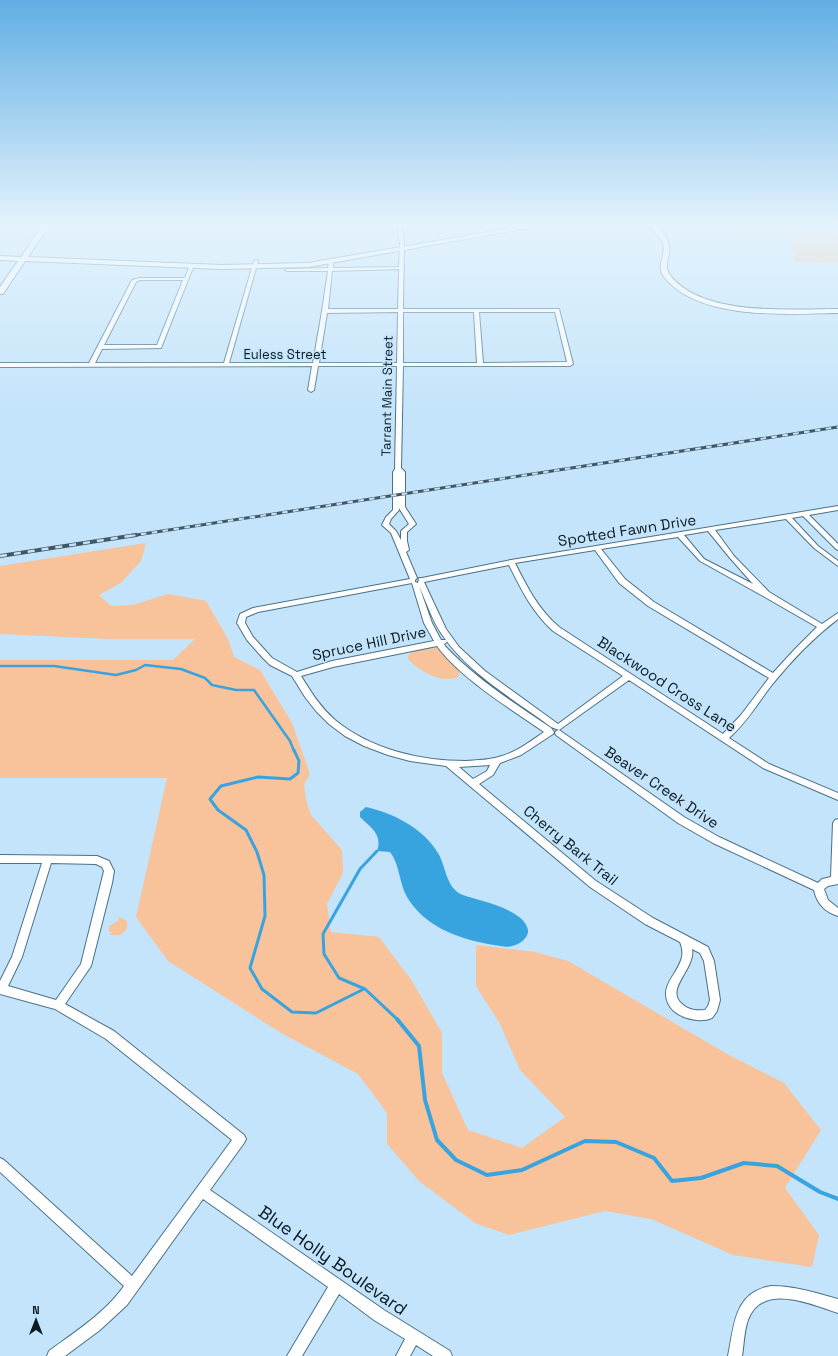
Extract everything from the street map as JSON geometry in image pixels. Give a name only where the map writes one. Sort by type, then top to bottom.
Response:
[{"type":"main road","points":[[681,289],[711,303],[750,310],[838,311]]},
{"type":"street","points":[[91,365],[130,289]]},
{"type":"street","points":[[100,347],[159,347],[183,289]]},
{"type":"street","points":[[226,365],[248,289]]},
{"type":"street","points":[[311,390],[328,289]]},
{"type":"street","name":"Tarrant Main Street","points":[[399,492],[396,472],[398,470],[400,289]]},
{"type":"street","points":[[325,311],[476,310],[480,364]]},
{"type":"street","name":"Euless Street","points":[[0,365],[570,364],[557,310],[476,310]]},
{"type":"street","name":"Beaver Creek Drive","points":[[399,492],[403,511],[412,524],[404,531],[404,541],[431,627],[439,642],[448,654],[464,668],[554,729],[682,820],[716,840],[819,888]]},
{"type":"street","name":"Beaver Creek Drive","points":[[399,492],[396,510],[385,522],[388,529],[394,532],[444,633],[464,656],[483,674],[554,729]]},
{"type":"street","name":"Spotted Fawn Drive","points":[[296,675],[272,662],[242,626],[242,619],[247,613],[256,610],[511,562],[838,508]]},
{"type":"street","points":[[804,513],[838,548]]},
{"type":"street","points":[[787,516],[816,547],[838,564]]},
{"type":"street","points":[[710,529],[741,567],[766,594]]},
{"type":"street","points":[[394,532],[404,531]]},
{"type":"street","points":[[679,534],[702,560],[766,594],[822,627]]},
{"type":"street","points":[[597,548],[622,581],[651,604],[774,676]]},
{"type":"street","name":"Blackwood Cross Lane","points":[[511,562],[536,610],[543,619],[766,766],[838,797]]},
{"type":"street","points":[[723,738],[735,729],[774,676],[822,627],[838,615]]},
{"type":"street","name":"Spruce Hill Drive","points":[[296,675],[332,664],[449,640]]},
{"type":"street","points":[[296,675],[320,710],[347,732],[376,747],[398,755],[425,761],[448,763],[497,761],[515,755],[629,676]]},
{"type":"street","points":[[473,784],[490,773],[497,761]]},
{"type":"street","name":"Cherry Bark Trail","points":[[448,763],[593,884],[649,921],[704,950],[707,955],[715,1000],[713,1008],[708,1015],[688,1015],[673,1005],[670,997],[670,989],[687,960],[688,951],[684,940]]},
{"type":"street","points":[[838,823],[837,880],[825,882],[819,888],[823,902],[828,907],[838,912]]},
{"type":"street","points":[[0,859],[97,860],[106,864],[109,871],[86,966],[58,1005]]},
{"type":"street","points":[[48,859],[17,958],[0,989],[58,1005],[110,1035],[240,1139],[203,1192],[133,1286],[109,1313],[54,1356]]},
{"type":"street","points":[[0,1164],[133,1286]]},
{"type":"street","name":"Blue Holly Boulevard","points":[[203,1192],[336,1286],[444,1356]]},
{"type":"street","points":[[294,1356],[336,1286]]},
{"type":"street","points":[[736,1356],[743,1315],[758,1296],[766,1292],[781,1292],[838,1306]]},
{"type":"street","points":[[403,1356],[413,1337]]},
{"type":"shaded area","points":[[146,543],[141,561],[121,583],[99,595],[111,606],[133,605],[168,594],[206,601],[228,639],[234,657],[260,670],[292,723],[310,774],[304,784],[306,800],[311,815],[342,850],[343,873],[327,904],[331,932],[379,937],[412,981],[442,1033],[442,1073],[468,1130],[522,1148],[565,1117],[520,1070],[500,1024],[476,986],[476,945],[535,952],[568,961],[729,1055],[784,1083],[821,1130],[785,1188],[819,1235],[812,1267],[733,1255],[651,1219],[605,1211],[509,1235],[475,1223],[419,1181],[387,1144],[387,1113],[358,1074],[281,1033],[168,961],[136,917],[167,778],[0,778],[0,660],[173,660],[195,639],[109,639],[0,634],[0,566]]},
{"type":"shaded area","points":[[433,647],[441,650],[460,669],[458,677],[451,679],[438,678],[424,672],[408,659],[408,656],[413,651]]},
{"type":"shaded area","points":[[119,917],[127,921],[127,929],[120,935],[110,935],[112,932],[109,932],[109,926],[118,921]]},
{"type":"water","points":[[366,807],[387,813],[416,829],[432,844],[438,853],[453,888],[463,895],[490,903],[510,911],[519,917],[525,923],[528,930],[527,936],[523,941],[509,947],[476,941],[442,929],[422,916],[404,892],[396,863],[390,852],[377,851],[377,835],[360,817],[360,812]]},
{"type":"waterway","points":[[0,666],[54,666],[116,675],[136,670],[145,665],[181,669],[205,678],[212,685],[236,690],[254,690],[290,741],[294,751]]},
{"type":"waterway","points":[[294,750],[299,761],[298,773],[290,779],[258,777],[221,786],[210,799],[218,810],[246,830],[257,852],[264,875],[265,916],[250,968],[262,989],[292,1012],[316,1013],[364,989]]},
{"type":"waterway","points":[[377,851],[360,869],[323,934],[324,954],[339,978],[365,989],[397,1019]]},
{"type":"waterway","points":[[397,1019],[419,1046],[425,1100],[437,1140],[456,1160],[487,1175],[522,1170],[585,1141],[616,1142],[654,1158],[672,1181],[701,1178],[744,1163],[777,1166],[820,1192],[838,1199]]},
{"type":"railway","points":[[130,536],[838,427]]},
{"type":"railway","points":[[0,556],[136,535]]}]
